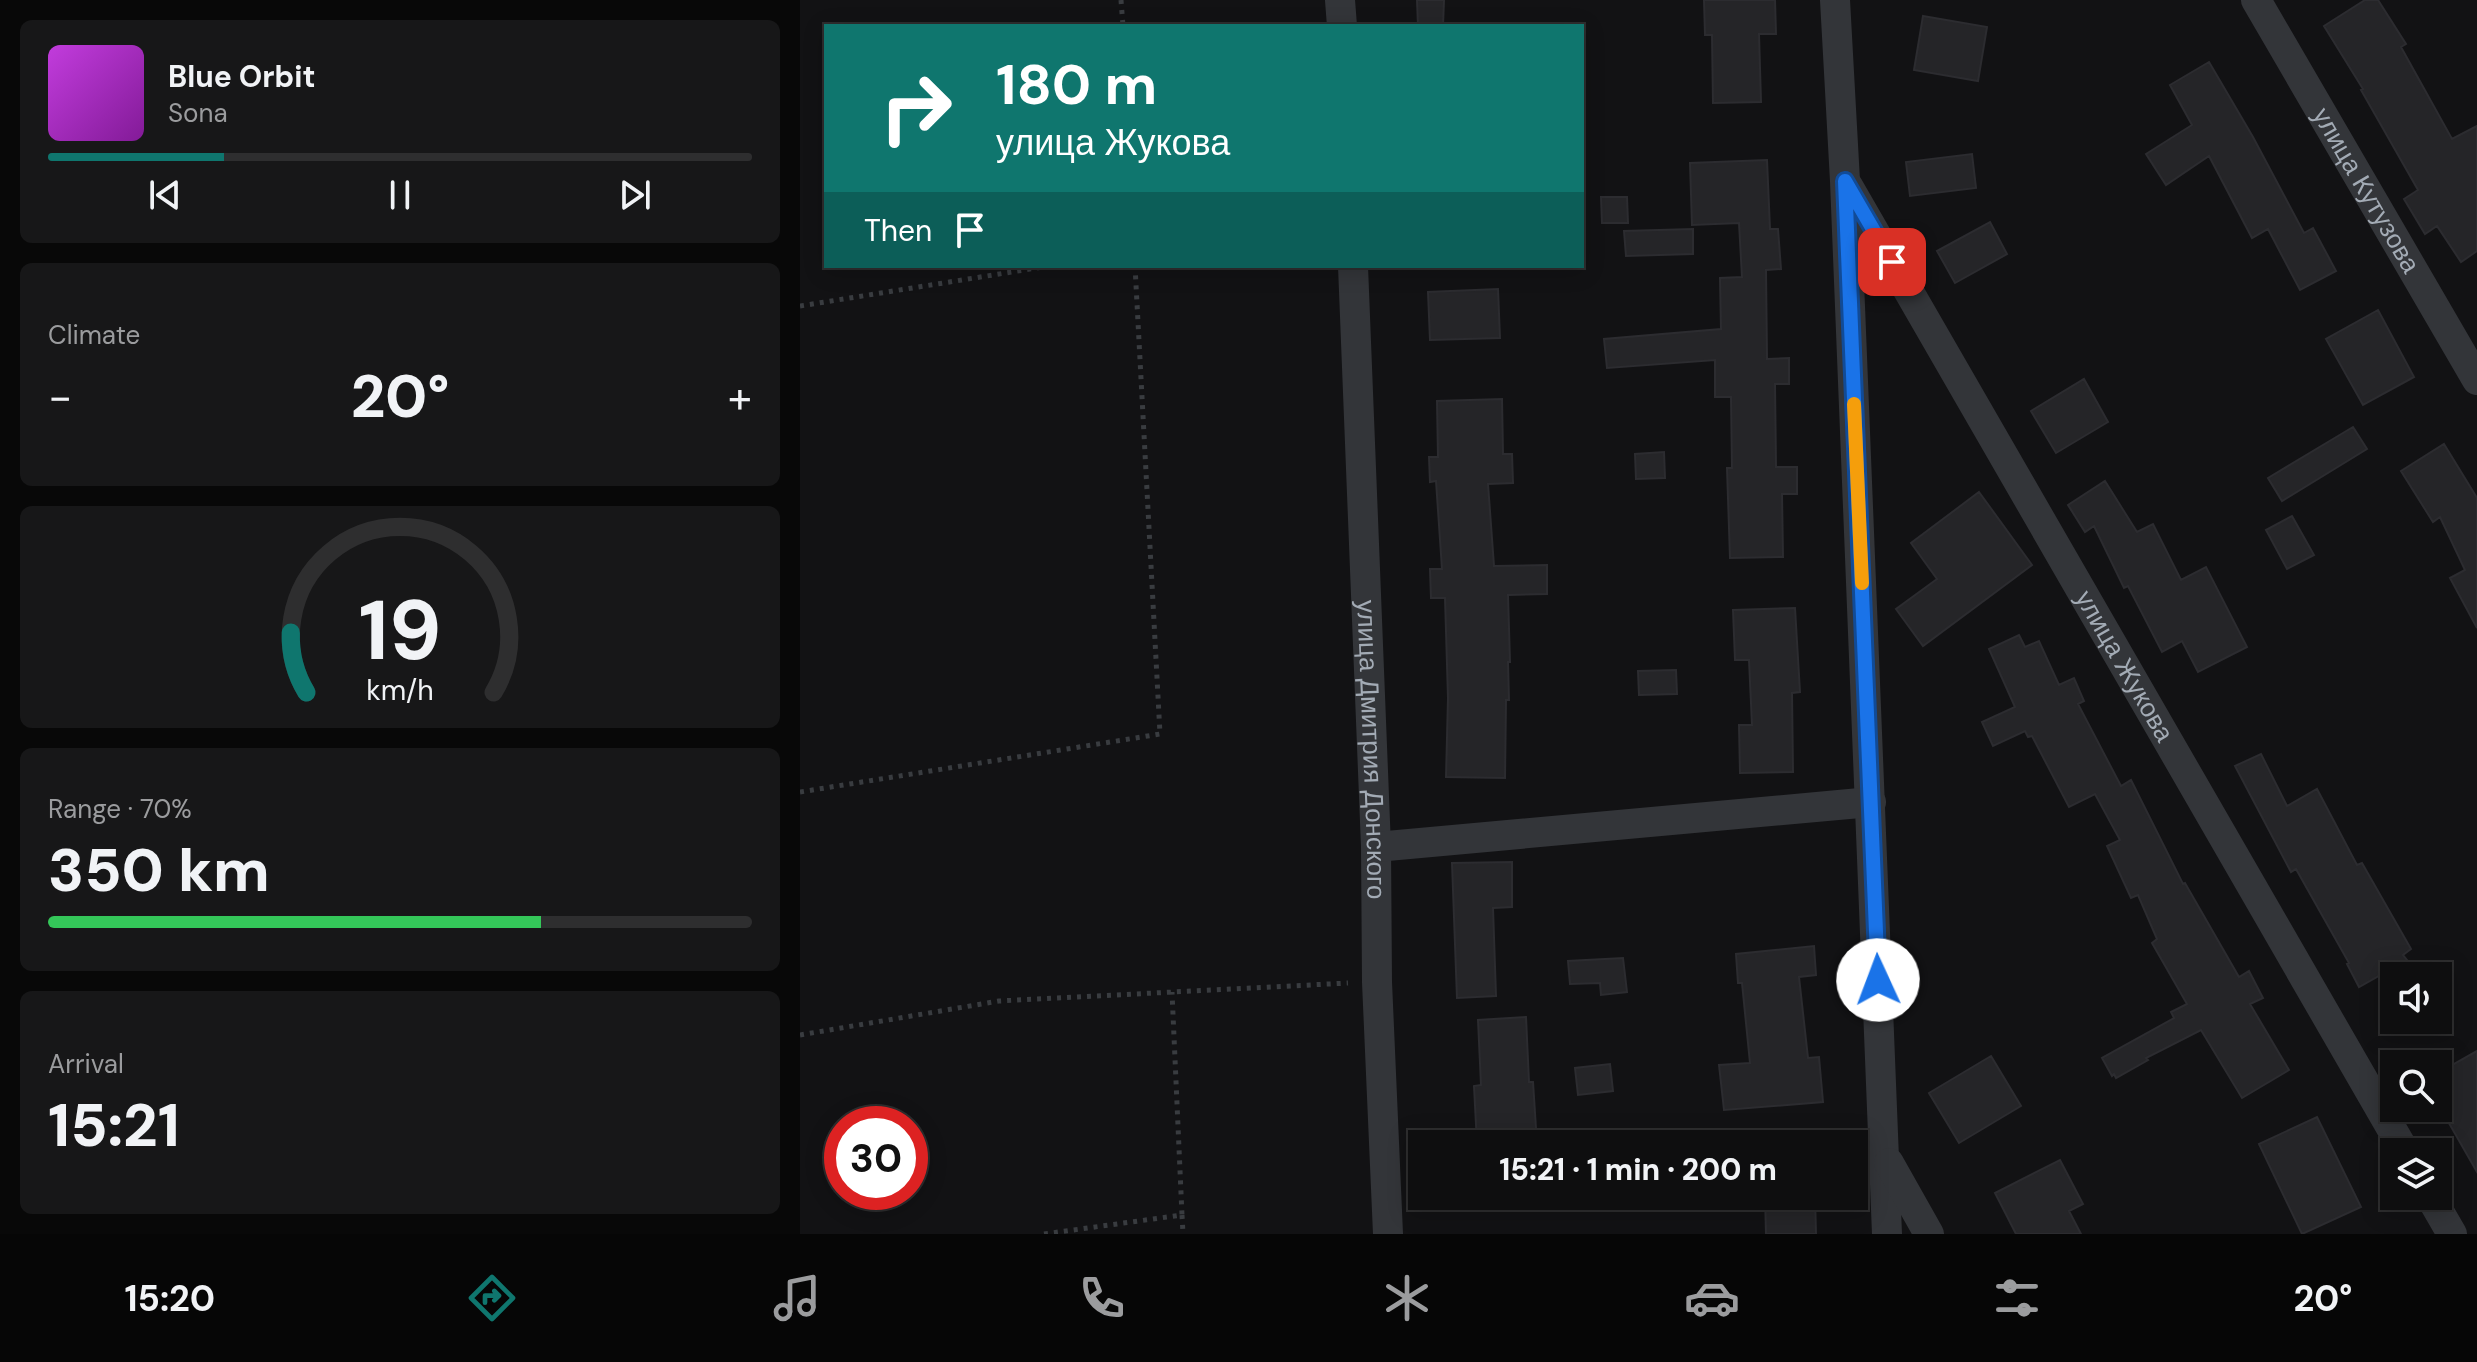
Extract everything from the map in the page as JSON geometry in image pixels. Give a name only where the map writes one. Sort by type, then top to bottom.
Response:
[{"type":"street","points":[[1340,0],[1342,24]]},
{"type":"street","points":[[1835,0],[1887,1234]]},
{"type":"street","name":"улица Кутузова","points":[[2256,0],[2477,380]]},
{"type":"street","name":"улица Жукова","points":[[1845,181],[2397,1138]]},
{"type":"street","name":"улица Дмитрия Донского","points":[[1353,268],[1388,1234]]},
{"type":"street","points":[[1376,847],[1871,802]]},
{"type":"street","points":[[1886,1158],[1929,1234]]},
{"type":"street","points":[[2438,1210],[2452,1234]]},
{"type":"path","points":[[1121,0],[1123,24]]},
{"type":"path","points":[[800,306],[1037,268]]},
{"type":"path","points":[[800,792],[1160,734],[1135,268]]},
{"type":"path","points":[[800,1035],[999,1001],[1377,982]]},
{"type":"path","points":[[1172,992],[1183,1234]]},
{"type":"path","points":[[1044,1234],[1182,1215]]},
{"type":"building","points":[[1417,0],[1444,0],[1443,24],[1418,24]]},
{"type":"building","points":[[1704,0],[1775,0],[1776,34],[1759,34],[1761,102],[1713,103],[1712,35],[1705,35]]},
{"type":"building","points":[[2365,0],[2378,0],[2406,44],[2401,47],[2452,139],[2477,126],[2477,251],[2461,262],[2437,226],[2425,234],[2404,199],[2418,190],[2363,89],[2324,26]]},
{"type":"building","points":[[1923,16],[1987,27],[1978,81],[1914,70]]},
{"type":"building","points":[[2209,62],[2304,233],[2313,228],[2336,271],[2300,290],[2268,229],[2252,238],[2209,156],[2166,185],[2146,154],[2192,125],[2170,85]]},
{"type":"building","points":[[1972,154],[1976,188],[1910,196],[1906,162]]},
{"type":"building","points":[[1767,160],[1770,229],[1778,229],[1781,269],[1766,270],[1767,359],[1789,358],[1789,384],[1775,384],[1776,467],[1797,467],[1797,494],[1782,494],[1783,557],[1730,558],[1727,468],[1732,468],[1731,397],[1715,397],[1715,360],[1607,368],[1604,339],[1721,329],[1720,278],[1742,277],[1739,223],[1692,225],[1690,163]]},
{"type":"building","points":[[1601,197],[1627,197],[1628,223],[1602,223]]},
{"type":"building","points":[[1990,222],[2007,254],[1955,283],[1937,251]]},
{"type":"building","points":[[1693,229],[1693,254],[1626,256],[1624,231]]},
{"type":"building","points":[[1498,289],[1500,338],[1430,340],[1428,292]]},
{"type":"building","points":[[2378,310],[2414,377],[2363,405],[2326,339]]},
{"type":"building","points":[[2084,379],[2108,422],[2056,453],[2031,411]]},
{"type":"building","points":[[1502,399],[1503,454],[1512,454],[1513,483],[1488,484],[1494,566],[1547,565],[1547,594],[1508,595],[1510,662],[1505,778],[1446,777],[1448,698],[1445,598],[1431,598],[1430,569],[1442,569],[1436,481],[1430,482],[1429,457],[1438,457],[1437,401]]},
{"type":"building","points":[[2353,427],[2367,449],[2282,501],[2268,478]]},
{"type":"building","points":[[2444,444],[2477,498],[2477,628],[2450,578],[2465,570],[2440,517],[2433,522],[2401,471]]},
{"type":"building","points":[[1664,452],[1665,478],[1636,479],[1635,454]]},
{"type":"building","points":[[2105,481],[2137,532],[2153,524],[2181,580],[2206,567],[2247,647],[2198,672],[2182,641],[2162,652],[2128,586],[2124,588],[2094,526],[2085,532],[2068,505]]},
{"type":"building","points":[[1979,492],[2032,565],[1923,646],[1896,609],[1937,579],[1911,543]]},
{"type":"building","points":[[2292,516],[2314,555],[2287,569],[2266,530]]},
{"type":"building","points":[[1795,608],[1800,692],[1792,693],[1793,772],[1740,773],[1739,725],[1752,725],[1749,660],[1735,660],[1733,610]]},
{"type":"building","points":[[2019,635],[2025,647],[2039,641],[2059,685],[2074,678],[2084,701],[2078,704],[2121,786],[2131,780],[2183,884],[2239,977],[2249,971],[2263,998],[2250,1004],[2289,1070],[2242,1098],[2201,1030],[2146,1058],[2148,1060],[2116,1078],[2102,1058],[2174,1018],[2171,1012],[2187,1004],[2152,943],[2157,939],[2138,895],[2131,898],[2107,846],[2120,840],[2095,794],[2069,807],[2032,736],[2028,737],[2025,731],[1993,746],[1982,722],[2015,707],[1989,649]]},
{"type":"building","points":[[1676,670],[1677,694],[1639,695],[1638,671]]},
{"type":"building","points":[[2261,754],[2287,806],[2317,789],[2357,865],[2362,863],[2411,949],[2403,955],[2407,960],[2380,962],[2380,975],[2359,987],[2349,963],[2296,869],[2291,872],[2235,766]]},
{"type":"building","points":[[1512,862],[1512,907],[1493,908],[1496,996],[1457,998],[1452,863]]},
{"type":"building","points":[[1814,946],[1816,975],[1799,977],[1808,1058],[1819,1057],[1823,1102],[1724,1110],[1719,1065],[1750,1063],[1736,954]]},
{"type":"building","points":[[1623,958],[1627,992],[1601,995],[1600,983],[1570,984],[1568,961]]},
{"type":"building","points":[[1526,1017],[1529,1082],[1533,1082],[1536,1130],[1476,1130],[1474,1086],[1481,1085],[1478,1020]]},
{"type":"building","points":[[2477,1051],[2477,1172],[2448,1122],[2452,1122],[2452,1065]]},
{"type":"building","points":[[1991,1056],[2021,1106],[1959,1143],[1929,1093]]},
{"type":"building","points":[[1610,1064],[1613,1091],[1578,1095],[1575,1068]]},
{"type":"building","points":[[2317,1117],[2361,1207],[2302,1234],[2259,1144]]},
{"type":"building","points":[[2060,1160],[2083,1204],[2069,1211],[2081,1234],[2016,1234],[1995,1193]]},
{"type":"building","points":[[1765,1210],[1815,1210],[1816,1234],[1766,1234]]},
{"type":"slow traffic","points":[[1854,404],[1862,583]]},
{"type":"route","points":[[1878,980],[1845,181],[1892,262]]}]
